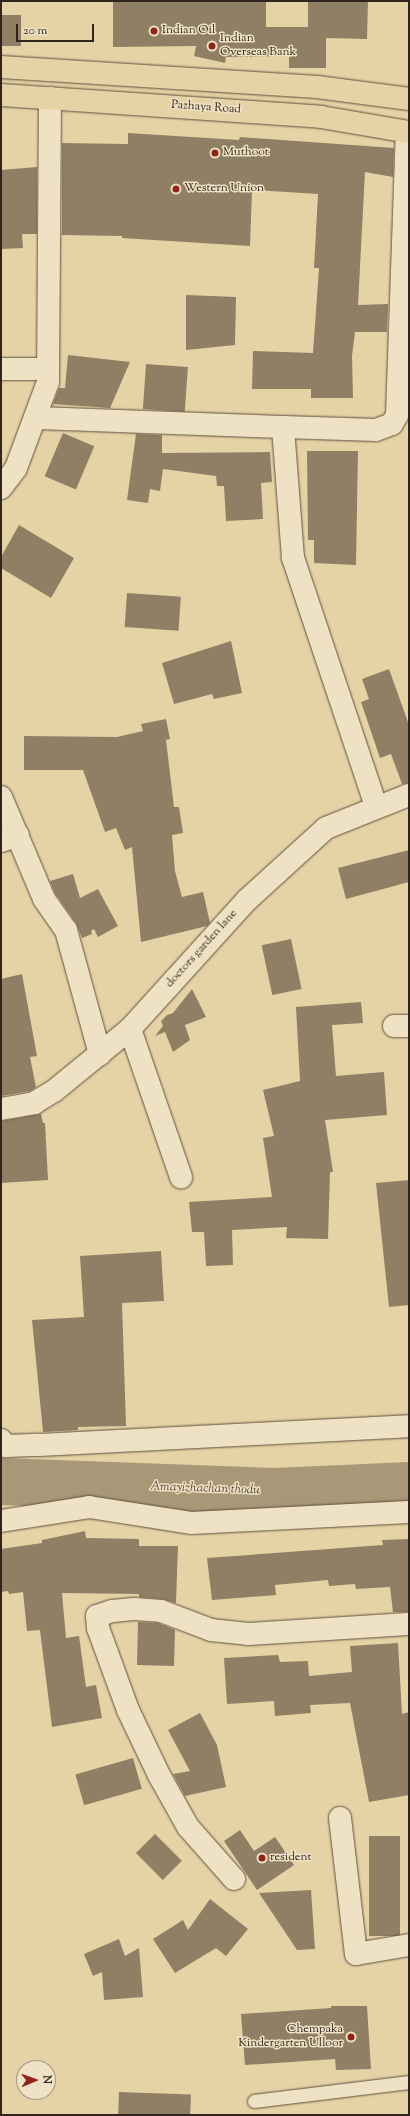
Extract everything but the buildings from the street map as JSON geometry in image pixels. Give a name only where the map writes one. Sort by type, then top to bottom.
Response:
[{"type":"main road","points":[[1,67],[317,87],[409,99]]},
{"type":"main road","name":"Pazhaya Road","points":[[1,95],[321,117],[408,132]]},
{"type":"street","points":[[1,488],[16,468],[48,382],[50,98]]},
{"type":"street","points":[[35,418],[376,430],[392,424],[397,415],[408,132]]},
{"type":"street","points":[[1,369],[48,369]]},
{"type":"street","points":[[283,427],[293,558],[376,806]]},
{"type":"street","name":"doctors garden lane","points":[[1,1108],[34,1103],[100,1054],[130,1028],[247,900],[326,828],[376,806],[409,795]]},
{"type":"street","points":[[1,797],[10,838],[44,899],[66,930],[100,1054]]},
{"type":"street","points":[[130,1028],[181,1177]]},
{"type":"street","points":[[1,1440],[6,1446],[39,1445],[409,1426]]},
{"type":"street","points":[[1,1521],[89,1507],[191,1523],[409,1512]]},
{"type":"street","points":[[234,1879],[188,1827],[159,1775],[128,1710],[98,1628],[97,1616],[112,1611],[134,1609],[161,1611],[212,1630],[248,1634],[409,1624]]},
{"type":"street","points":[[340,1818],[356,1954],[409,1945]]},
{"type":"lane","points":[[254,2101],[409,2082]]},
{"type":"waterway","name":"Amayizhachan thodu","points":[[1,1481],[275,1491],[409,1485]]},
{"type":"place","name":"Indian Oil","points":[[154,31]]},
{"type":"place","name":"Indian Overseas Bank","points":[[212,46]]},
{"type":"place","name":"Muthoot","points":[[215,153]]},
{"type":"place","name":"Western Union","points":[[176,189]]},
{"type":"place","name":"resident","points":[[262,1858]]},
{"type":"place","name":"Chempaka Kindergarten Ulloor","points":[[351,2037]]}]
